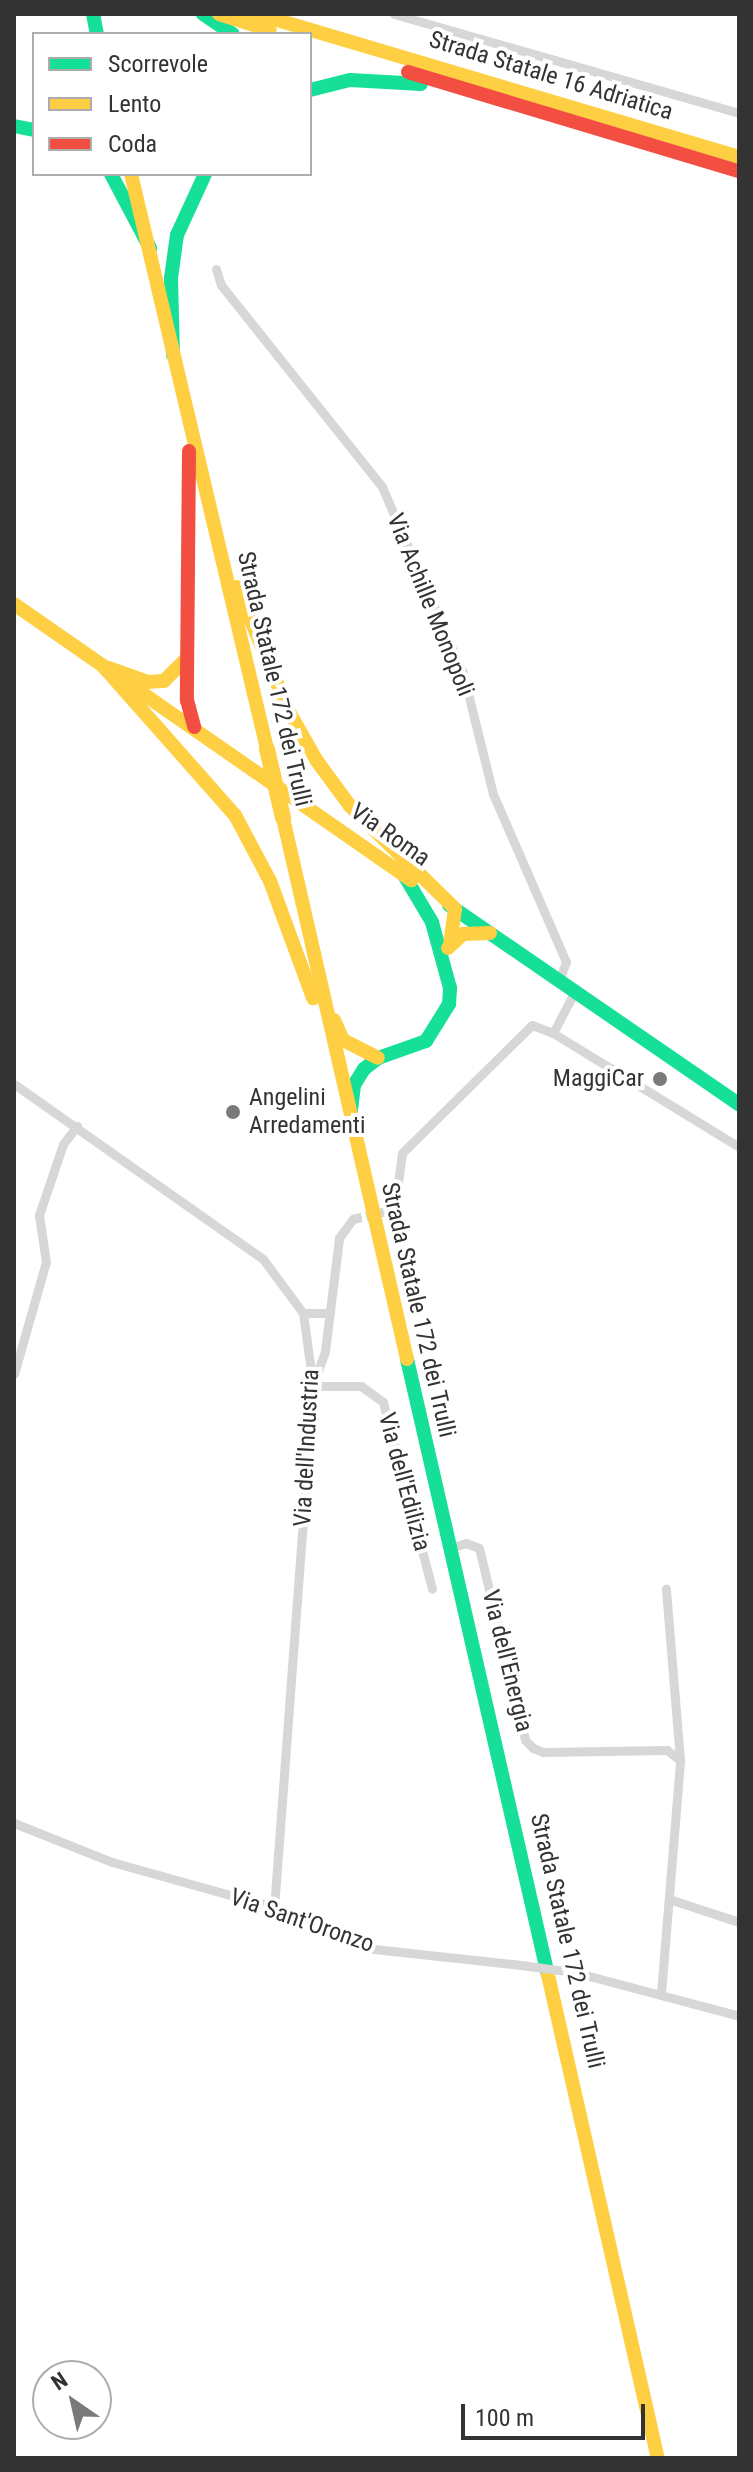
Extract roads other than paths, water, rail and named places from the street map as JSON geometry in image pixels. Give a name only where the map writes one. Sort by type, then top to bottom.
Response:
[{"type":"main road","points":[[203,14],[230,32]]},
{"type":"main road","points":[[219,14],[278,32]]},
{"type":"main road","name":"Strada Statale 16 Adriatica","points":[[257,14],[739,157]]},
{"type":"main road","name":"Strada Statale 16 Adriatica","points":[[312,43],[739,171]]},
{"type":"main road","points":[[312,90],[350,80],[399,80],[494,98]]},
{"type":"main road","points":[[112,176],[150,248]]},
{"type":"main road","name":"Strada Statale 172 dei Trulli","points":[[132,176],[283,818],[349,1123],[450,1548],[658,2458]]},
{"type":"main road","points":[[173,355],[171,278],[177,235],[204,176]]},
{"type":"main road","points":[[187,414],[186,659],[187,700],[194,727]]},
{"type":"main road","points":[[209,506],[250,623],[317,761],[350,806],[455,909],[444,960]]},
{"type":"main road","name":"Via Roma","points":[[14,604],[739,1104]]},
{"type":"main road","points":[[103,666],[148,682],[164,681],[186,659]]},
{"type":"main road","points":[[103,666],[235,815],[270,881],[337,1069]]},
{"type":"main road","points":[[349,1123],[354,1085],[378,1058],[426,1041],[441,1024],[450,988],[444,960],[423,902],[404,875]]},
{"type":"main road","points":[[450,943],[463,934],[490,933]]},
{"type":"main road","points":[[319,990],[343,1040],[378,1058]]},
{"type":"street","points":[[394,14],[739,113]]},
{"type":"street","name":"Via Achille Monopoli","points":[[216,269],[221,285],[382,487],[463,673],[493,794],[566,962],[559,980]]},
{"type":"street","points":[[553,1033],[575,991]]},
{"type":"street","points":[[389,1211],[395,1205],[402,1153],[532,1025],[553,1033],[739,1147]]},
{"type":"street","name":"Via dell'Industria","points":[[14,1084],[263,1259],[303,1313],[313,1386],[274,1908]]},
{"type":"street","points":[[14,1374],[18,1346],[46,1262],[39,1215],[63,1144],[77,1126]]},
{"type":"street","points":[[313,1386],[330,1313],[339,1238],[353,1219]]},
{"type":"street","points":[[303,1313],[330,1313]]},
{"type":"street","name":"Via dell'Edilizia","points":[[313,1386],[361,1386],[383,1402],[432,1589]]},
{"type":"street","name":"Via dell'Energia","points":[[450,1548],[466,1543],[479,1548],[525,1740],[533,1748],[543,1752],[667,1750],[680,1760]]},
{"type":"street","points":[[661,1993],[680,1760],[666,1589]]},
{"type":"street","name":"Via Sant'Oronzo","points":[[14,1823],[112,1862],[274,1908],[374,1949],[574,1972],[739,2016]]},
{"type":"street","points":[[669,1899],[739,1922]]},
{"type":"tunnel","points":[[353,1219],[389,1211]]},
{"type":"place","name":"MaggiCar","points":[[660,1079]]},
{"type":"place","name":"Angelini Arredamenti","points":[[233,1112]]}]
